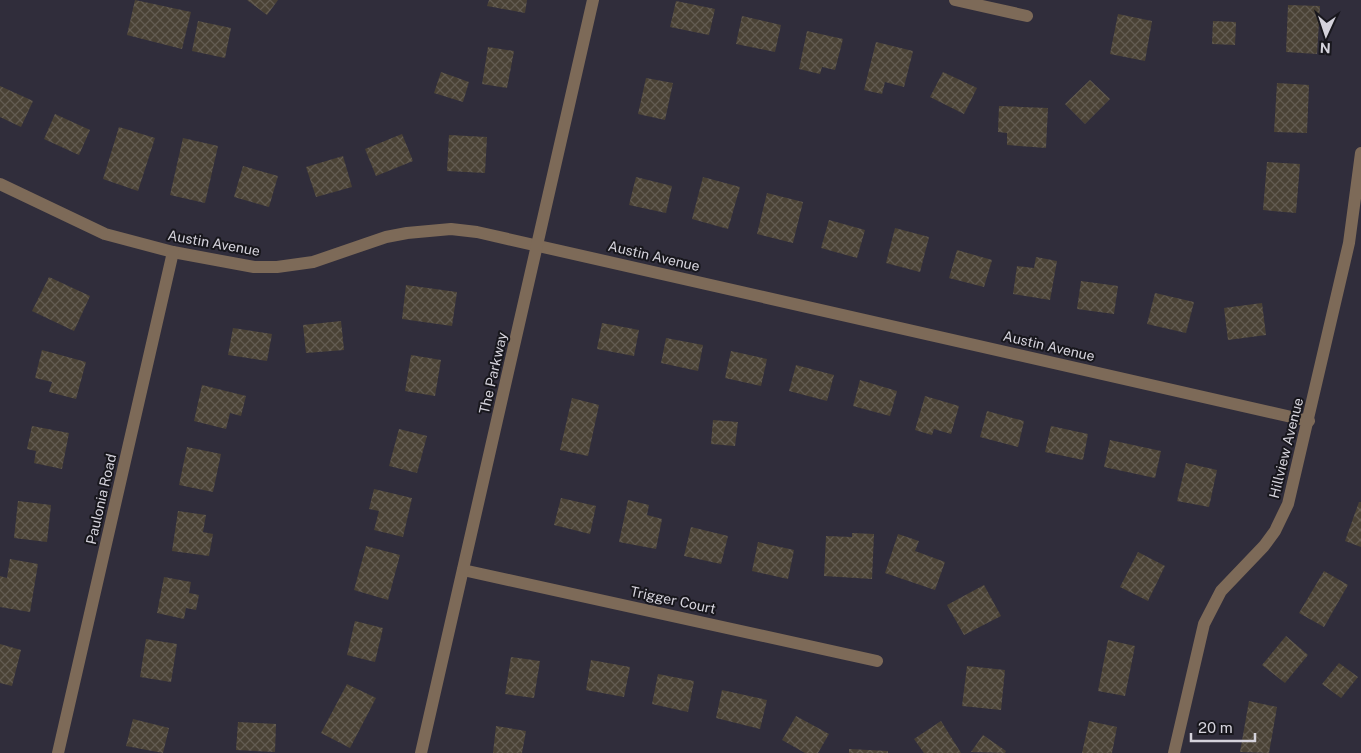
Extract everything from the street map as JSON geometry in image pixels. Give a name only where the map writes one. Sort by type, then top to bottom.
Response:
[{"type":"street","name":"The Parkway","points":[[421,753],[593,0]]},
{"type":"street","points":[[955,0],[1027,16]]},
{"type":"street","name":"Hillview Avenue","points":[[1174,753],[1204,624],[1221,591],[1264,546],[1275,531],[1293,490],[1349,244],[1361,153]]},
{"type":"street","name":"Austin Avenue","points":[[0,184],[105,234],[173,252],[254,267],[295,266],[313,262],[386,237],[426,230],[452,229],[477,232],[1309,421]]},
{"type":"street","name":"Paulonia Road","points":[[58,753],[173,252]]},
{"type":"street","name":"Trigger Court","points":[[463,570],[877,661]]},
{"type":"building","points":[[135,0],[191,12],[182,49],[127,35]]},
{"type":"building","points":[[247,0],[278,0],[267,15]]},
{"type":"building","points":[[489,0],[527,0],[525,13],[487,6]]},
{"type":"building","points":[[676,1],[715,9],[709,35],[670,27]]},
{"type":"building","points":[[1288,5],[1320,6],[1317,54],[1286,52]]},
{"type":"building","points":[[1118,14],[1152,21],[1145,61],[1110,54]]},
{"type":"building","points":[[742,16],[781,25],[775,52],[736,44]]},
{"type":"building","points":[[198,21],[231,28],[225,58],[192,51]]},
{"type":"building","points":[[1213,21],[1236,22],[1235,45],[1212,44]]},
{"type":"building","points":[[807,31],[843,39],[835,70],[822,67],[820,74],[799,69]]},
{"type":"building","points":[[876,42],[913,51],[904,87],[885,82],[882,94],[864,90]]},
{"type":"building","points":[[488,47],[514,51],[507,88],[482,84]]},
{"type":"building","points":[[441,72],[469,82],[463,102],[434,93]]},
{"type":"building","points":[[943,72],[977,88],[964,114],[930,97]]},
{"type":"building","points":[[646,78],[673,83],[665,120],[638,114]]},
{"type":"building","points":[[1090,80],[1110,99],[1085,124],[1065,104]]},
{"type":"building","points":[[1277,83],[1309,85],[1307,133],[1274,132]]},
{"type":"building","points":[[0,86],[33,101],[21,127],[0,117]]},
{"type":"building","points":[[999,106],[1048,108],[1046,148],[1007,145],[1007,133],[998,132]]},
{"type":"building","points":[[55,114],[90,130],[79,155],[44,139]]},
{"type":"building","points":[[119,127],[155,138],[138,191],[103,179]]},
{"type":"building","points":[[402,134],[413,161],[376,176],[365,149]]},
{"type":"building","points":[[449,135],[487,137],[485,173],[447,171]]},
{"type":"building","points":[[183,138],[218,146],[205,203],[170,195]]},
{"type":"building","points":[[343,156],[352,187],[316,197],[306,167]]},
{"type":"building","points":[[1267,162],[1300,164],[1296,213],[1263,210]]},
{"type":"building","points":[[243,166],[278,176],[269,207],[234,197]]},
{"type":"building","points":[[636,177],[672,186],[666,213],[629,205]]},
{"type":"building","points":[[703,177],[740,187],[728,229],[692,219]]},
{"type":"building","points":[[767,193],[803,202],[793,243],[757,234]]},
{"type":"building","points":[[829,220],[865,230],[857,258],[821,248]]},
{"type":"building","points":[[895,228],[929,237],[920,272],[886,263]]},
{"type":"building","points":[[957,250],[992,260],[984,287],[949,278]]},
{"type":"building","points":[[1036,257],[1057,261],[1050,300],[1013,294],[1017,266],[1034,268]]},
{"type":"building","points":[[49,277],[90,296],[74,331],[32,311]]},
{"type":"building","points":[[1081,281],[1118,286],[1114,314],[1077,309]]},
{"type":"building","points":[[406,285],[457,292],[452,326],[402,319]]},
{"type":"building","points":[[1155,293],[1194,302],[1186,333],[1147,324]]},
{"type":"building","points":[[1262,303],[1266,335],[1228,340],[1224,308]]},
{"type":"building","points":[[341,321],[344,350],[306,353],[303,325]]},
{"type":"building","points":[[602,323],[639,330],[634,356],[597,349]]},
{"type":"building","points":[[233,328],[272,334],[267,361],[228,355]]},
{"type":"building","points":[[666,338],[703,345],[698,371],[661,363]]},
{"type":"building","points":[[42,350],[86,362],[76,399],[49,392],[52,382],[35,378]]},
{"type":"building","points":[[731,351],[767,359],[761,386],[725,378]]},
{"type":"building","points":[[411,355],[441,360],[435,396],[405,391]]},
{"type":"building","points":[[796,365],[834,375],[827,401],[789,391]]},
{"type":"building","points":[[860,380],[897,391],[890,416],[853,406]]},
{"type":"building","points":[[202,385],[246,396],[241,416],[230,413],[226,429],[194,421]]},
{"type":"building","points":[[925,396],[959,406],[951,434],[934,429],[932,435],[915,430]]},
{"type":"building","points":[[572,398],[599,405],[588,456],[560,450]]},
{"type":"building","points":[[987,411],[1024,421],[1018,447],[980,437]]},
{"type":"building","points":[[713,420],[738,422],[735,446],[711,444]]},
{"type":"building","points":[[32,426],[69,433],[62,469],[34,463],[36,451],[27,449]]},
{"type":"building","points":[[1051,426],[1088,434],[1083,460],[1045,452]]},
{"type":"building","points":[[399,429],[427,436],[417,473],[389,466]]},
{"type":"building","points":[[1110,440],[1161,451],[1155,478],[1104,467]]},
{"type":"building","points":[[187,447],[221,454],[213,492],[179,485]]},
{"type":"building","points":[[1186,463],[1217,470],[1209,507],[1177,501]]},
{"type":"building","points":[[374,489],[412,498],[403,537],[374,530],[379,511],[369,509]]},
{"type":"building","points":[[561,498],[596,506],[590,534],[554,525]]},
{"type":"building","points":[[628,500],[649,505],[647,515],[662,519],[656,549],[619,542]]},
{"type":"building","points":[[18,501],[51,505],[47,542],[14,538]]},
{"type":"building","points":[[1359,502],[1361,502],[1361,547],[1345,541]]},
{"type":"building","points":[[178,511],[206,515],[203,532],[213,534],[209,556],[172,551]]},
{"type":"building","points":[[691,527],[728,536],[721,564],[684,556]]},
{"type":"building","points":[[852,533],[874,534],[872,579],[824,576],[826,536],[852,537]]},
{"type":"building","points":[[898,534],[919,541],[915,551],[945,562],[935,590],[885,573]]},
{"type":"building","points":[[758,542],[794,550],[788,579],[752,571]]},
{"type":"building","points":[[366,546],[400,555],[388,600],[354,590]]},
{"type":"building","points":[[1138,552],[1165,566],[1148,601],[1120,587]]},
{"type":"building","points":[[10,559],[38,564],[30,612],[0,607],[0,576],[7,578]]},
{"type":"building","points":[[1324,571],[1348,585],[1324,627],[1299,613]]},
{"type":"building","points":[[164,577],[191,582],[189,593],[199,595],[196,610],[186,608],[184,619],[157,613]]},
{"type":"building","points":[[984,585],[1001,616],[964,635],[947,605]]},
{"type":"building","points":[[355,621],[383,628],[375,662],[347,655]]},
{"type":"building","points":[[1286,636],[1308,655],[1285,683],[1262,665]]},
{"type":"building","points":[[146,639],[177,644],[171,682],[140,677]]},
{"type":"building","points":[[1108,640],[1135,646],[1125,696],[1098,691]]},
{"type":"building","points":[[0,644],[21,650],[12,686],[0,683]]},
{"type":"building","points":[[511,657],[540,661],[534,698],[505,694]]},
{"type":"building","points":[[591,660],[630,667],[624,697],[586,690]]},
{"type":"building","points":[[1339,663],[1358,677],[1341,698],[1322,684]]},
{"type":"building","points":[[967,666],[1005,670],[1001,710],[962,706]]},
{"type":"building","points":[[658,674],[694,681],[688,712],[652,704]]},
{"type":"building","points":[[347,684],[376,698],[350,748],[321,733]]},
{"type":"building","points":[[722,690],[767,700],[760,729],[716,718]]},
{"type":"building","points":[[1249,701],[1277,707],[1269,753],[1240,752]]},
{"type":"building","points":[[796,716],[829,734],[818,753],[805,753],[782,740]]},
{"type":"building","points":[[133,719],[169,728],[163,753],[126,746]]},
{"type":"building","points":[[941,721],[961,753],[924,753],[914,739]]},
{"type":"building","points":[[1089,721],[1117,727],[1112,753],[1082,753]]},
{"type":"building","points":[[238,722],[276,724],[275,752],[236,750]]},
{"type":"building","points":[[496,726],[526,731],[522,753],[493,753]]},
{"type":"building","points":[[983,735],[1006,751],[1005,753],[971,752]]},
{"type":"building","points":[[849,749],[888,751],[888,753],[849,753]]}]
